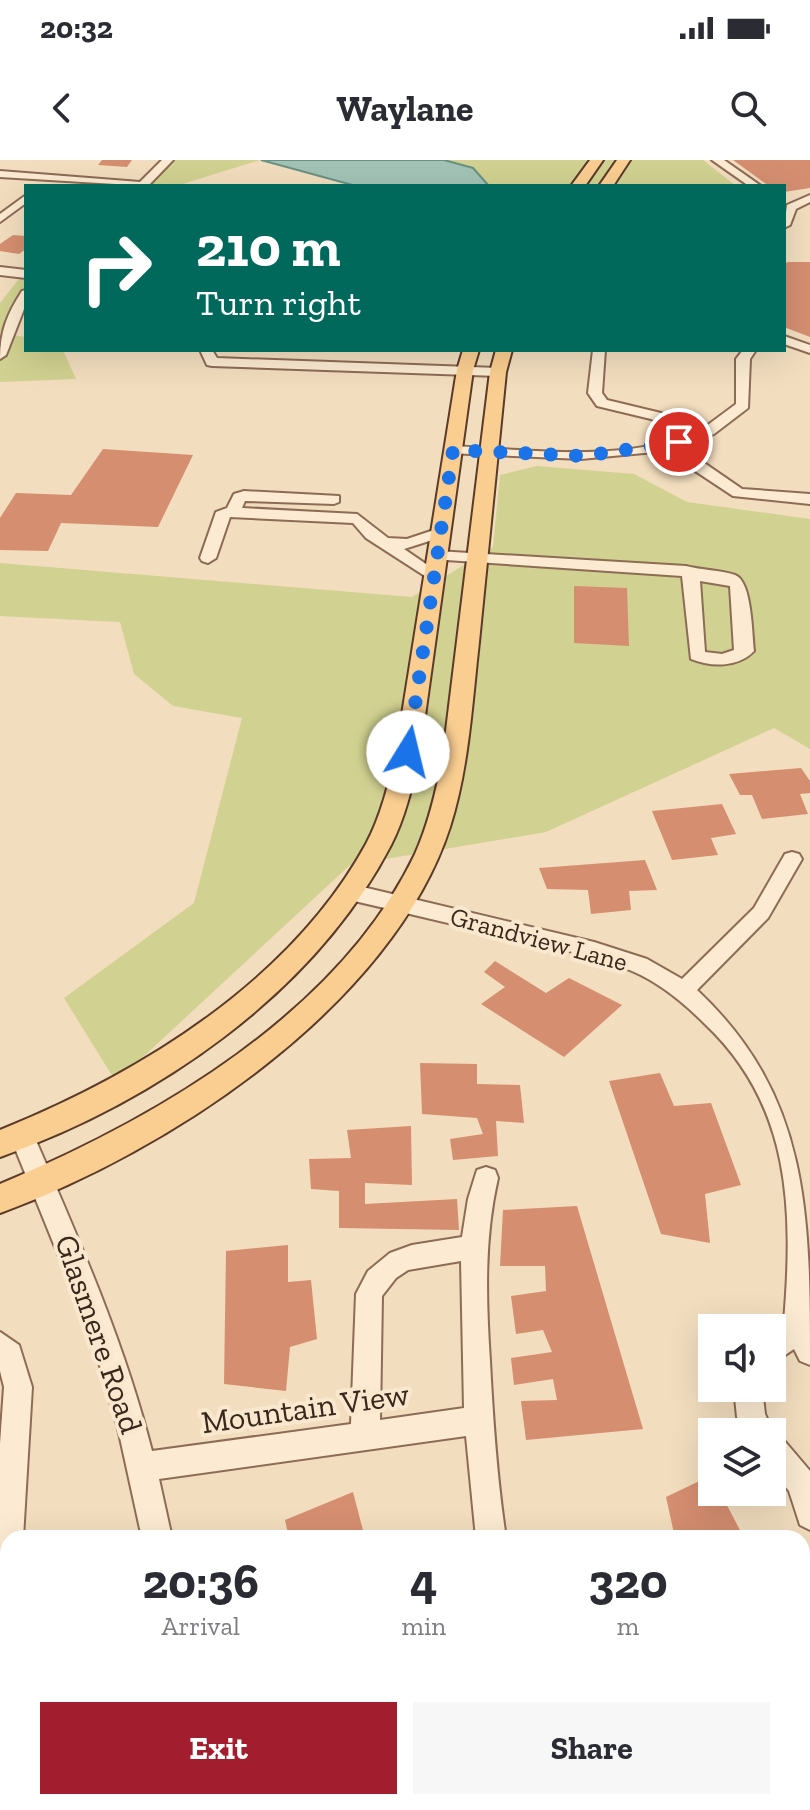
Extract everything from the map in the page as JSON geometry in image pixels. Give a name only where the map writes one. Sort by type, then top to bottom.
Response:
[{"type":"main road","points":[[579,184],[597,160]]},
{"type":"main road","points":[[607,184],[624,160]]},
{"type":"main road","points":[[11,1140],[148,1071],[211,1028],[269,982],[312,938],[350,892],[378,846],[398,798],[465,370],[470,352]]},
{"type":"main road","points":[[0,1199],[42,1183],[116,1146],[181,1108],[248,1061],[311,1009],[361,956],[400,904],[427,856],[446,805],[455,755],[498,372],[503,352]]},
{"type":"street","points":[[144,184],[168,160]]},
{"type":"street","points":[[717,160],[753,184]]},
{"type":"street","points":[[3,187],[29,165],[65,167]]},
{"type":"street","points":[[0,174],[119,184]]},
{"type":"street","points":[[42,184],[50,177]]},
{"type":"street","points":[[74,180],[98,184]]},
{"type":"street","points":[[788,205],[810,198]]},
{"type":"street","points":[[0,219],[24,200]]},
{"type":"street","points":[[788,205],[810,210]]},
{"type":"street","points":[[0,271],[24,274]]},
{"type":"street","points":[[0,355],[11,322],[24,298]]},
{"type":"street","points":[[11,322],[24,321]]},
{"type":"street","points":[[786,341],[810,349]]},
{"type":"street","points":[[207,352],[212,362],[498,372]]},
{"type":"street","points":[[599,352],[595,393],[602,403],[656,416],[702,435]]},
{"type":"street","points":[[454,445],[584,456],[665,445],[702,435],[743,405],[743,359],[748,352]]},
{"type":"street","points":[[665,445],[738,493],[810,499]]},
{"type":"street","points":[[233,513],[239,497],[244,496],[334,499]]},
{"type":"street","points":[[208,558],[224,512],[357,519],[372,535],[413,564],[437,555]]},
{"type":"street","points":[[386,543],[408,544],[437,555],[686,571],[691,575],[732,579],[738,584],[745,651],[738,656],[705,660],[697,655],[691,575]]},
{"type":"street","points":[[683,991],[761,913],[792,859]]},
{"type":"street","name":"Grandview Lane","points":[[350,892],[573,944],[641,966],[683,991],[737,1039],[774,1095],[796,1164],[802,1278],[797,1328]]},
{"type":"street","name":"Glasmere Road","points":[[11,1140],[42,1183],[76,1260],[116,1370],[143,1467],[155,1530]]},
{"type":"street","points":[[486,1178],[472,1248],[478,1420],[490,1530]]},
{"type":"street","points":[[365,1436],[369,1294],[375,1279],[386,1267],[401,1259],[472,1248]]},
{"type":"street","points":[[786,1338],[797,1328],[810,1352]]},
{"type":"street","points":[[0,1345],[9,1354],[18,1387],[9,1530]]},
{"type":"street","name":"Mountain View","points":[[143,1467],[478,1420]]},
{"type":"street","points":[[786,1461],[806,1479],[810,1515]]},
{"type":"green space","points":[[165,160],[260,160],[182,184],[144,184]]},
{"type":"green space","points":[[282,160],[703,160],[733,184],[380,184]]},
{"type":"green space","points":[[24,273],[24,312],[4,334],[24,337],[24,352],[64,352],[76,379],[0,382],[0,303]]},
{"type":"green space","points":[[537,466],[634,474],[687,502],[810,519],[810,749],[774,728],[546,832],[350,865],[116,1082],[64,998],[194,903],[242,718],[173,706],[134,674],[120,622],[0,616],[0,563],[412,597],[493,547],[500,475]]},
{"type":"shaded area","points":[[261,160],[444,160],[473,168],[487,184],[349,184]]},
{"type":"building","points":[[102,160],[132,160],[127,167],[98,165]]},
{"type":"building","points":[[733,160],[810,160],[810,188],[786,192],[786,184],[766,184]]},
{"type":"building","points":[[13,235],[24,236],[24,250],[19,254],[0,251],[0,244]]},
{"type":"building","points":[[810,262],[810,337],[786,328],[786,263]]},
{"type":"building","points":[[103,449],[193,455],[158,527],[61,523],[48,551],[0,550],[0,518],[16,493],[71,495]]},
{"type":"building","points":[[574,586],[627,588],[629,646],[574,643]]},
{"type":"building","points":[[801,768],[810,781],[810,793],[800,794],[808,814],[762,819],[752,795],[740,795],[729,774]]},
{"type":"building","points":[[722,804],[736,834],[711,838],[718,855],[672,860],[652,811]]},
{"type":"building","points":[[645,860],[657,890],[629,891],[631,910],[591,914],[588,890],[547,889],[539,868]]},
{"type":"building","points":[[495,961],[546,993],[569,978],[622,1005],[564,1057],[481,1004],[505,987],[484,972]]},
{"type":"building","points":[[420,1063],[477,1064],[477,1084],[520,1085],[524,1123],[496,1121],[498,1156],[453,1160],[450,1139],[483,1134],[477,1118],[422,1114]]},
{"type":"building","points":[[660,1073],[674,1106],[711,1103],[741,1185],[705,1194],[710,1243],[661,1234],[609,1081]]},
{"type":"building","points":[[411,1126],[412,1185],[365,1183],[365,1204],[457,1199],[459,1230],[339,1228],[339,1191],[311,1189],[309,1159],[351,1158],[347,1130]]},
{"type":"building","points":[[577,1206],[643,1429],[526,1440],[521,1401],[557,1400],[553,1379],[514,1385],[511,1358],[552,1352],[543,1330],[516,1334],[511,1296],[546,1291],[545,1266],[500,1266],[503,1210]]},
{"type":"building","points":[[288,1245],[288,1282],[311,1280],[317,1339],[290,1347],[286,1391],[224,1384],[226,1251]]},
{"type":"building","points":[[698,1482],[698,1506],[727,1506],[740,1530],[673,1530],[666,1497]]},
{"type":"building","points":[[353,1492],[363,1530],[287,1530],[285,1520]]},
{"type":"route","points":[[408,752],[453,450],[584,456],[615,454],[679,442]]}]
